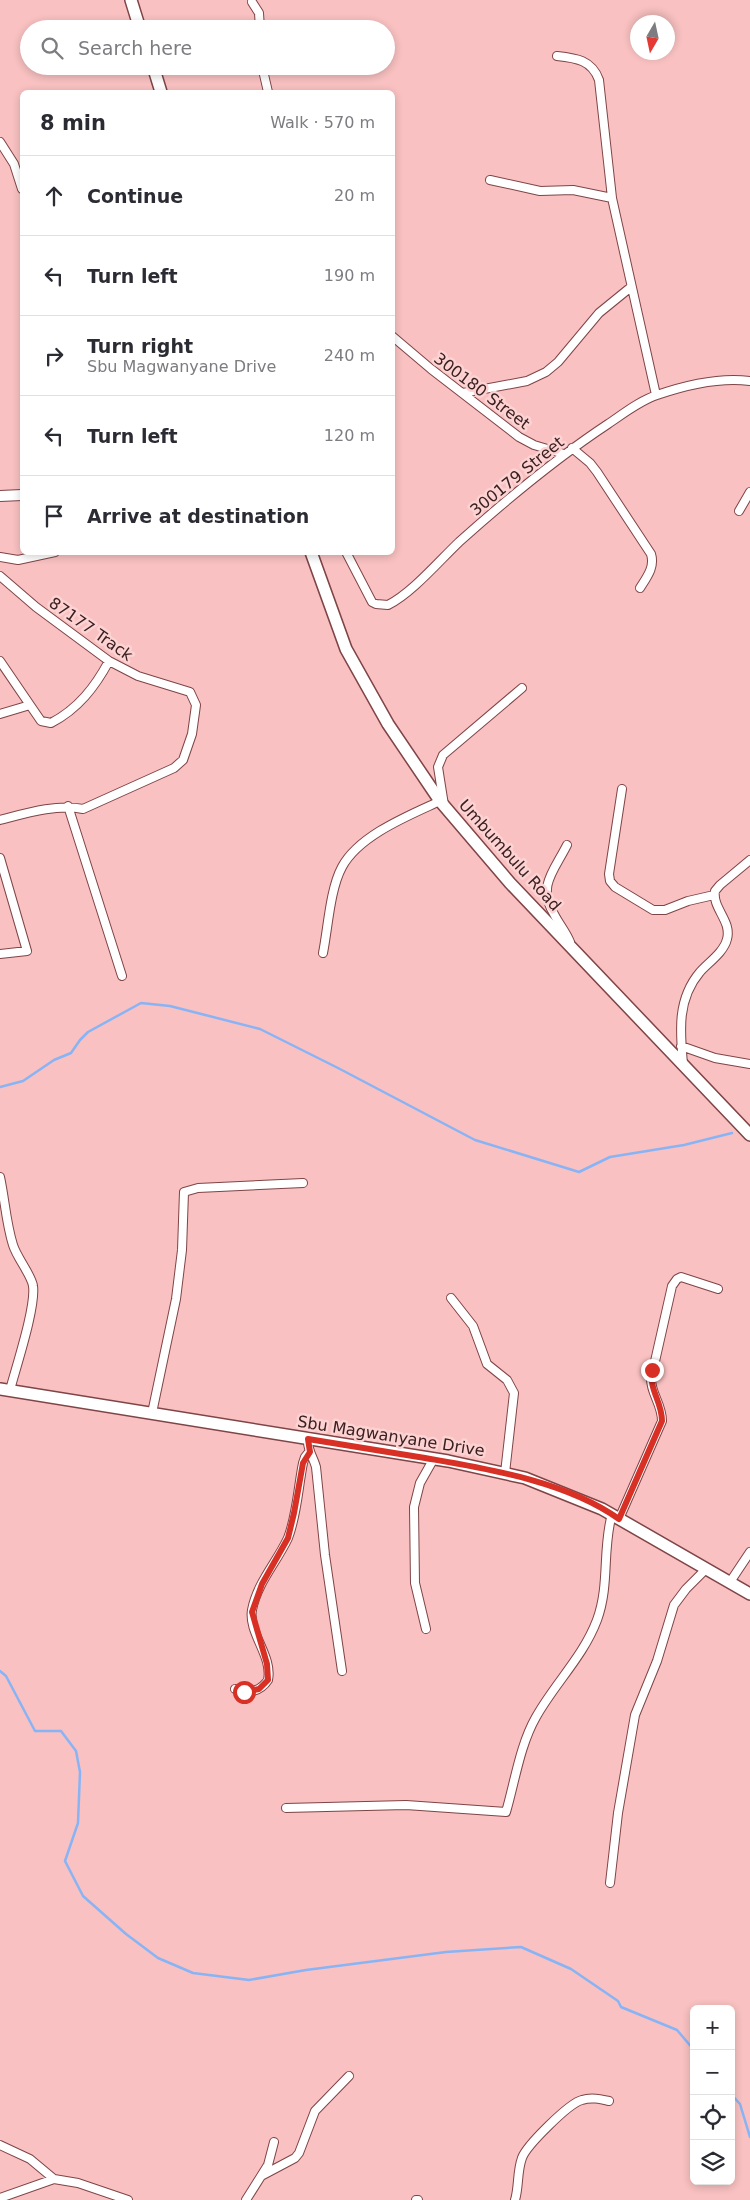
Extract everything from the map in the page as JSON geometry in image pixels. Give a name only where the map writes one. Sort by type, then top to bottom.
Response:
[{"type":"main road","points":[[131,0],[137,20]]},
{"type":"main road","points":[[156,75],[161,90]]},
{"type":"main road","name":"Umbumbulu Road","points":[[312,555],[346,649],[388,724],[442,803],[478,848],[750,1135]]},
{"type":"main road","name":"Sbu Magwanyane Drive","points":[[5,1390],[505,1473],[554,1488],[584,1500],[750,1594]]},
{"type":"street","points":[[252,2],[258,13],[259,20]]},
{"type":"street","points":[[557,56],[583,61],[596,72],[599,80],[612,198],[656,395]]},
{"type":"street","points":[[264,75],[268,90]]},
{"type":"street","points":[[0,142],[14,164],[20,183]]},
{"type":"street","points":[[490,180],[540,191],[573,190],[612,198]]},
{"type":"street","points":[[463,393],[527,381],[546,372],[563,357],[599,313],[631,287]]},
{"type":"street","name":"300180 Street","points":[[395,339],[409,352],[519,437],[534,445],[564,454]]},
{"type":"street","name":"300179 Street","points":[[348,555],[369,598],[376,604],[388,605],[407,592],[492,513],[564,454],[624,413],[656,395],[700,383],[729,380],[750,381]]},
{"type":"street","points":[[572,448],[590,463],[651,554],[653,564],[650,573],[640,588]]},
{"type":"street","points":[[739,511],[750,492]]},
{"type":"street","points":[[0,496],[20,495]]},
{"type":"street","points":[[0,557],[18,560],[41,555]]},
{"type":"street","name":"87177 Track","points":[[0,576],[36,607],[109,661],[143,678],[186,690],[193,696],[196,706],[189,745],[183,760],[174,768],[92,806],[83,809],[68,806]]},
{"type":"street","points":[[0,661],[42,722],[48,724],[55,721],[87,696],[98,682],[109,661]]},
{"type":"street","points":[[323,953],[336,884],[342,866],[358,848],[402,818],[442,803],[438,767],[443,755],[522,688]]},
{"type":"street","points":[[0,714],[30,705]]},
{"type":"street","points":[[622,789],[609,874],[612,884],[653,910],[665,910],[695,899],[714,895],[720,885],[750,860]]},
{"type":"street","points":[[0,820],[26,813],[68,806],[122,976]]},
{"type":"street","points":[[567,845],[548,881],[546,896],[550,909],[574,950]]},
{"type":"street","points":[[0,858],[27,951],[0,954]]},
{"type":"street","points":[[683,1064],[681,1046],[682,1008],[688,991],[699,973],[724,946],[727,939],[726,923],[714,895]]},
{"type":"street","points":[[681,1046],[716,1058],[750,1064]]},
{"type":"street","points":[[0,1177],[12,1244],[20,1262],[31,1279],[33,1288],[29,1314],[5,1390]]},
{"type":"street","points":[[152,1414],[176,1299],[182,1250],[184,1192],[208,1187],[303,1183]]},
{"type":"street","points":[[286,1808],[406,1805],[506,1812],[526,1740],[535,1718],[571,1668],[597,1620],[604,1594],[606,1537],[662,1421],[660,1406],[653,1392],[651,1379],[672,1286],[677,1278],[681,1277],[718,1289]]},
{"type":"street","points":[[451,1298],[473,1326],[487,1364],[506,1380],[514,1393],[505,1473]]},
{"type":"street","points":[[308,1439],[310,1452],[316,1467],[325,1555],[342,1671]]},
{"type":"street","points":[[235,1689],[244,1692],[254,1691],[262,1687],[268,1680],[267,1664],[252,1612],[262,1584],[288,1538],[303,1463],[310,1452]]},
{"type":"street","points":[[426,1629],[415,1583],[414,1507],[420,1483],[433,1460]]},
{"type":"street","points":[[730,1582],[750,1552]]},
{"type":"street","points":[[610,1883],[618,1813],[635,1715],[657,1661],[674,1605],[686,1589],[706,1569]]},
{"type":"street","points":[[263,2175],[295,2158],[299,2153],[315,2111],[349,2076]]},
{"type":"street","points":[[515,2200],[524,2154],[558,2116],[582,2099],[593,2098],[609,2101]]},
{"type":"street","points":[[246,2200],[263,2175],[270,2159],[274,2142]]},
{"type":"street","points":[[0,2145],[30,2160],[54,2179]]},
{"type":"street","points":[[0,2198],[54,2179],[84,2184],[128,2200]]},
{"type":"waterway","points":[[0,1087],[23,1081],[54,1060],[71,1053],[88,1032],[141,1003],[170,1006],[260,1029],[475,1140],[579,1172],[610,1157],[684,1145],[732,1133]]},
{"type":"waterway","points":[[0,1671],[6,1676],[35,1731],[61,1731],[76,1751],[80,1772],[78,1823],[65,1861],[83,1896],[126,1934],[158,1958],[193,1973],[249,1980],[306,1970],[446,1952],[521,1947],[571,1969],[618,2001],[621,2007],[677,2030],[690,2045]]},
{"type":"waterway","points":[[732,2095],[740,2104],[750,2137]]},
{"type":"route","points":[[244,1692],[259,1689],[268,1680],[267,1664],[252,1618],[252,1612],[262,1584],[288,1538],[303,1463],[305,1457],[310,1452],[308,1449],[308,1439],[448,1461],[525,1478],[584,1500],[619,1519],[662,1421],[660,1406],[651,1385],[652,1370]]}]
